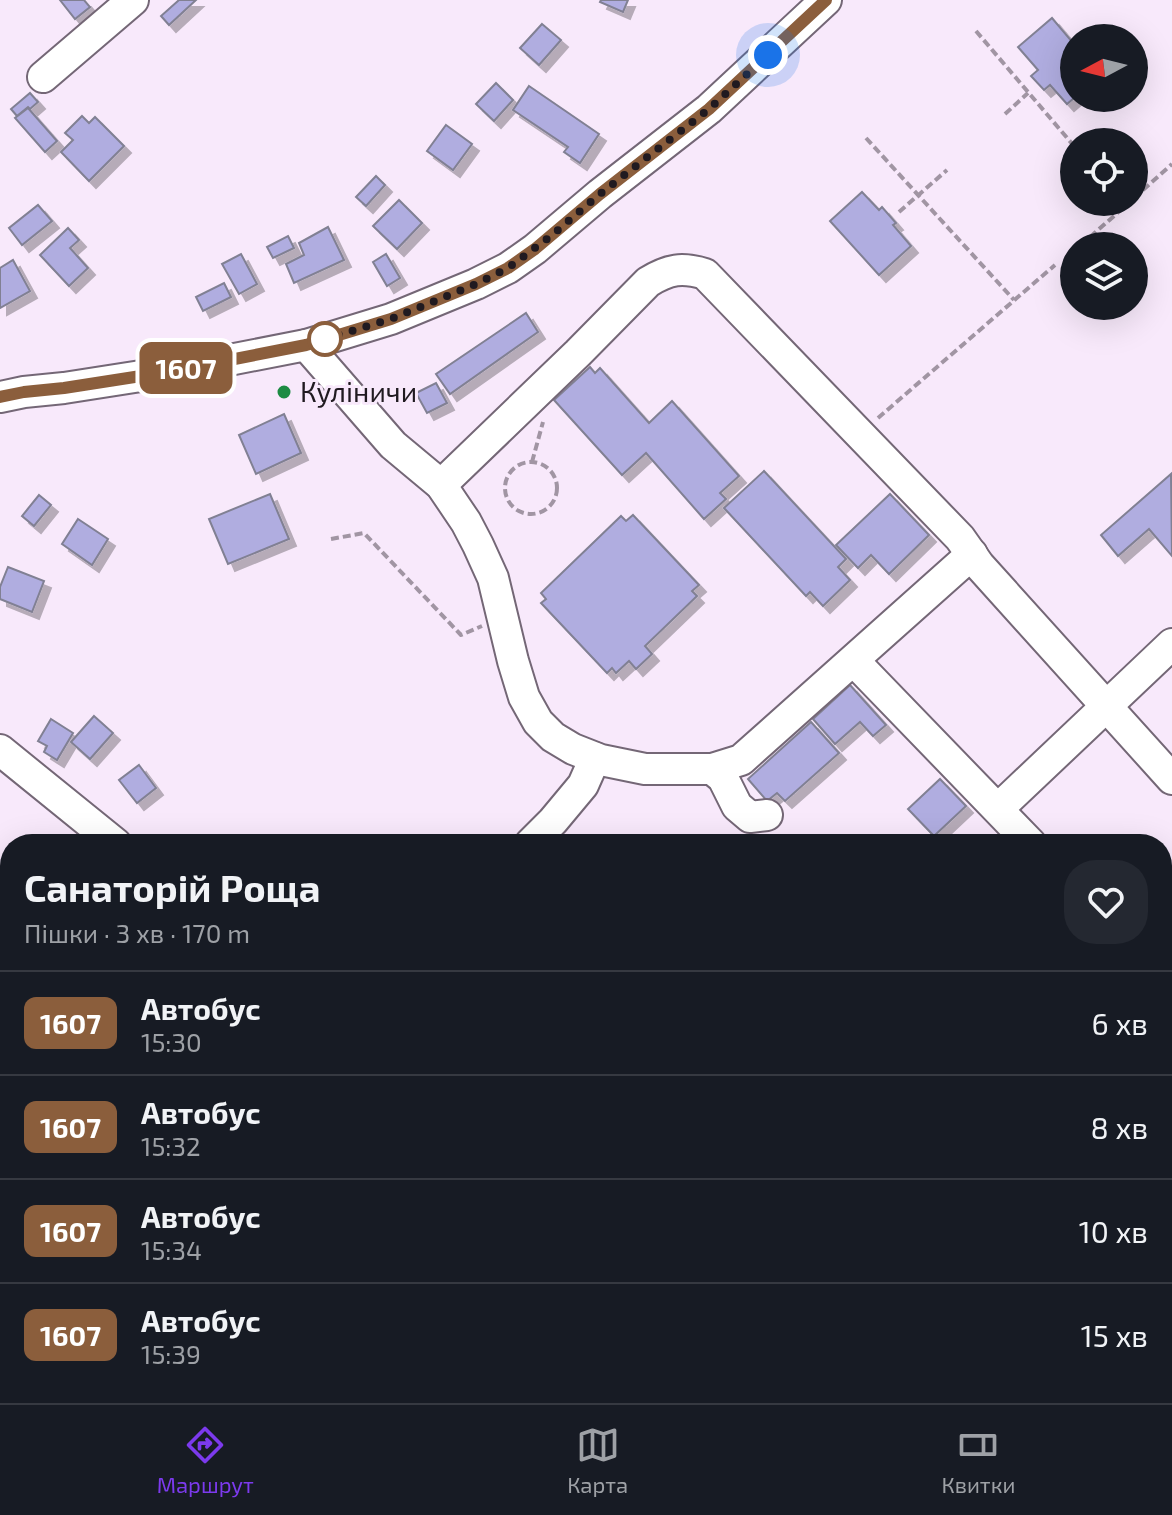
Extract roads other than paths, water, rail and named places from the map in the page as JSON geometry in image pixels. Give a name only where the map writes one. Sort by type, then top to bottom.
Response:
[{"type":"street","points":[[43,77],[133,0]]},
{"type":"street","points":[[0,397],[173,371],[306,345],[391,319],[476,284],[508,268],[535,249],[709,109],[826,0]]},
{"type":"street","points":[[441,485],[648,282],[676,270],[688,269],[705,274],[960,538],[1172,779]]},
{"type":"street","points":[[306,345],[393,445],[441,485],[466,522],[493,578],[524,697],[538,722],[553,737],[595,758],[645,769],[712,769],[741,760],[972,554]]},
{"type":"street","points":[[998,809],[1172,644]]},
{"type":"street","points":[[854,661],[1022,834]]},
{"type":"street","points":[[0,750],[104,834]]},
{"type":"street","points":[[540,834],[583,785],[595,758]]},
{"type":"street","points":[[712,769],[723,778],[737,806],[750,817],[767,815]]},
{"type":"place","name":"Куліничи","points":[[284,392]]}]
